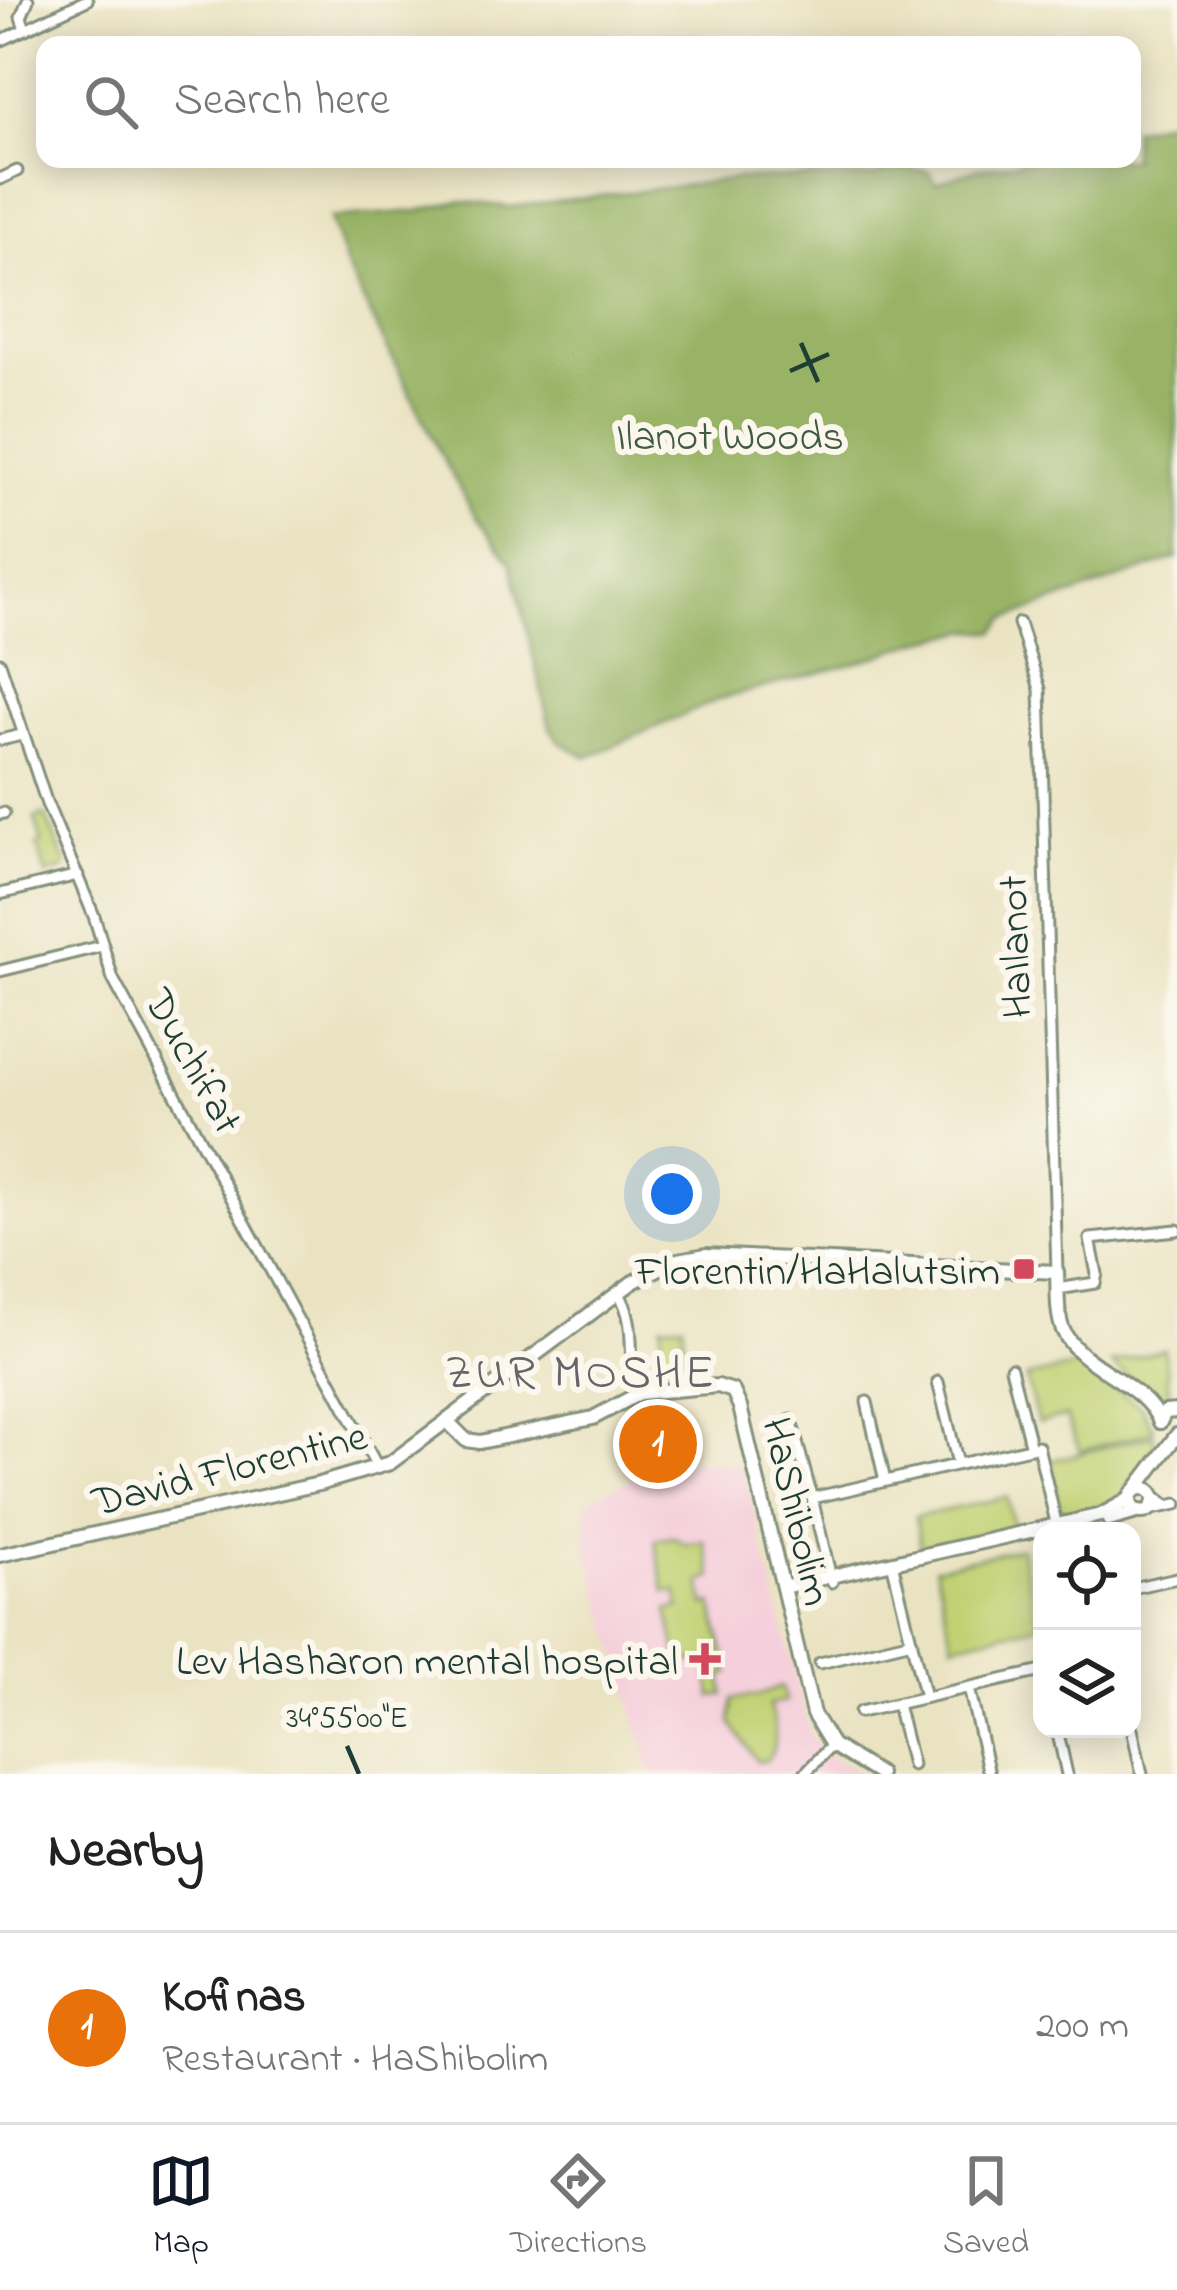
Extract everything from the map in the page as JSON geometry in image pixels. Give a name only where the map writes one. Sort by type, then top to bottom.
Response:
[{"type":"street","points":[[25,29],[21,17],[28,0]]},
{"type":"street","points":[[0,41],[87,0]]},
{"type":"street","points":[[0,179],[17,171]]},
{"type":"street","name":"HaIlanot","points":[[1019,623],[1040,689],[1057,1272]]},
{"type":"street","name":"Duchifat","points":[[0,663],[22,735],[94,916],[118,990],[378,1468]]},
{"type":"street","points":[[0,740],[22,735]]},
{"type":"street","points":[[0,894],[78,875]]},
{"type":"street","points":[[0,971],[101,946]]},
{"type":"street","points":[[1058,1289],[1095,1283],[1090,1239],[1177,1230]]},
{"type":"street","name":"David Florentine","points":[[0,1556],[378,1468],[410,1452],[618,1292],[673,1262],[706,1255],[1057,1272]]},
{"type":"street","points":[[1057,1272],[1061,1326],[1070,1341],[1145,1400],[1174,1411],[1161,1426],[1159,1456]]},
{"type":"street","points":[[618,1292],[632,1319],[632,1374],[637,1394]]},
{"type":"street","points":[[1011,1368],[1056,1522]]},
{"type":"street","points":[[938,1382],[958,1464]]},
{"type":"street","name":"HaShibolim","points":[[448,1422],[466,1440],[480,1442],[593,1418],[637,1394],[718,1387],[736,1395],[813,1714],[832,1745]]},
{"type":"street","points":[[1144,1511],[1142,1494],[1151,1470],[1177,1435],[1161,1426],[1145,1400]]},
{"type":"street","points":[[867,1402],[885,1481]]},
{"type":"street","points":[[791,1420],[831,1579]]},
{"type":"street","points":[[812,1498],[1034,1447]]},
{"type":"street","points":[[1142,1494],[1153,1504],[1144,1511]]},
{"type":"street","points":[[1080,1522],[1142,1494],[1172,1505]]},
{"type":"street","points":[[1091,1522],[1172,1505]]},
{"type":"street","points":[[784,1590],[1033,1534]]},
{"type":"street","points":[[893,1565],[1033,1537]]},
{"type":"street","points":[[893,1565],[925,1697]]},
{"type":"street","points":[[1141,1586],[1177,1578]]},
{"type":"street","points":[[820,1663],[912,1641]]},
{"type":"street","points":[[860,1712],[1033,1673]]},
{"type":"street","points":[[969,1688],[988,1774]]},
{"type":"street","points":[[897,1704],[912,1765]]},
{"type":"street","points":[[1059,1738],[1067,1774]]},
{"type":"street","points":[[1134,1738],[1142,1774]]},
{"type":"street","points":[[805,1773],[832,1745],[879,1774]]},
{"type":"shaded area","name":"Lev Hasharon mental hospital","points":[[668,1461],[743,1468],[810,1735],[828,1757],[864,1774],[652,1774],[587,1548],[587,1500]]},
{"type":"green space","name":"Ilanot Woods","points":[[1177,118],[1177,558],[1006,619],[995,632],[973,630],[919,641],[720,699],[588,757],[561,743],[550,728],[511,562],[476,518],[439,451],[346,266],[330,218],[418,211],[459,201],[510,207],[736,179],[875,176],[902,169],[930,172],[936,183],[983,168],[1141,168],[1141,127]]},
{"type":"green space","points":[[45,815],[66,863],[64,869],[46,875],[35,818]]},
{"type":"green space","points":[[683,1323],[685,1363],[662,1364],[661,1324]]},
{"type":"green space","points":[[1164,1349],[1170,1402],[1161,1403],[1111,1364]]},
{"type":"green space","points":[[1081,1365],[1142,1407],[1154,1431],[1080,1451],[1066,1416],[1038,1423],[1026,1378]]},
{"type":"green space","points":[[1153,1435],[1155,1445],[1119,1501],[1066,1517],[1061,1512],[1050,1461]]},
{"type":"green space","points":[[1007,1497],[1014,1528],[921,1548],[915,1517]]},
{"type":"green space","points":[[674,1537],[685,1544],[704,1541],[713,1577],[701,1582],[705,1605],[712,1603],[729,1673],[722,1677],[724,1694],[712,1697],[707,1660],[679,1663],[668,1610],[680,1608],[677,1591],[665,1592],[655,1540]]},
{"type":"green space","points":[[1021,1548],[1033,1602],[1033,1626],[953,1644],[935,1567]]},
{"type":"green space","points":[[781,1687],[786,1701],[769,1705],[775,1726],[773,1748],[766,1761],[757,1761],[731,1723],[733,1699]]},
{"type":"place","name":"Florentin/HaHalutsim","points":[[1024,1269]]},
{"type":"place","name":"Kofinas","points":[[658,1444]]},
{"type":"place","name":"Lev Hasharon mental hospital","points":[[705,1659]]},
{"type":"district","name":"ZUR MOSHE","points":[[581,1370]]}]
